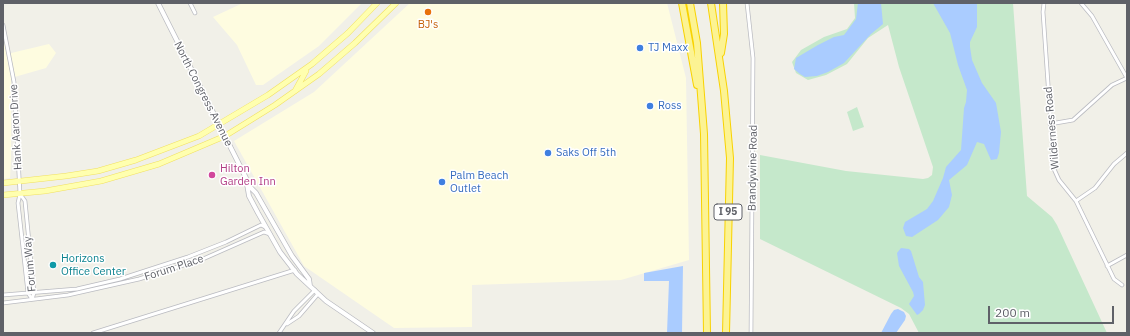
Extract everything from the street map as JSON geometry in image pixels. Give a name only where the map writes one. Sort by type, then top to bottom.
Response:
[{"type":"highway","points":[[682,3],[691,47],[704,134]]},
{"type":"highway","name":"I 95","points":[[690,3],[697,43],[704,134],[707,333]]},
{"type":"highway","name":"I 95","points":[[711,3],[730,158],[726,333]]},
{"type":"highway","points":[[719,60],[724,34],[723,3]]},
{"type":"main road","points":[[3,183],[82,174],[116,166],[182,144],[219,125],[268,95],[312,64],[348,33],[377,3]]},
{"type":"main road","points":[[3,195],[73,188],[120,176],[185,154],[225,136],[319,74],[355,43],[396,3]]},
{"type":"main road","points":[[295,91],[303,74],[312,64]]},
{"type":"street","name":"North Congress Avenue","points":[[158,3],[248,185],[256,193],[292,256],[309,279],[310,286]]},
{"type":"street","points":[[191,3],[196,13]]},
{"type":"street","name":"Brandywine Road","points":[[746,3],[753,58],[751,333]]},
{"type":"street","name":"Wilderness Road","points":[[1044,3],[1043,12],[1054,169],[1059,180],[1076,200],[1114,279],[1122,285]]},
{"type":"street","points":[[1050,124],[1073,120],[1112,85],[1127,78],[1092,16],[1081,3]]},
{"type":"street","name":"Hank Aaron Drive","points":[[3,25],[14,82],[18,182]]},
{"type":"street","points":[[1076,200],[1095,188],[1114,164],[1127,153]]},
{"type":"street","name":"Forum Way","points":[[18,182],[20,194],[18,203],[28,293],[32,300]]},
{"type":"street","name":"North Congress Avenue","points":[[248,185],[249,196],[280,252],[294,270],[318,294],[339,311],[373,333]]},
{"type":"street","name":"Forum Way","points":[[20,194],[25,201],[34,293],[32,300]]},
{"type":"street","name":"Forum Place","points":[[3,294],[77,289],[120,279],[188,257],[226,242],[261,225],[266,227]]},
{"type":"street","points":[[266,227],[278,232]]},
{"type":"street","name":"Forum Place","points":[[3,302],[68,295],[144,278],[204,259],[264,232],[271,234]]},
{"type":"street","points":[[1107,266],[1127,256]]},
{"type":"street","points":[[93,333],[294,270]]},
{"type":"street","points":[[279,333],[286,325],[294,311],[314,290]]},
{"type":"street","points":[[286,325],[298,316],[318,294]]},
{"type":"shaded area","points":[[243,3],[362,3],[319,46],[263,85],[256,85],[237,45],[213,17]]},
{"type":"shaded area","points":[[410,3],[667,3],[686,78],[689,260],[621,280],[472,285],[472,327],[394,328],[304,266],[234,141],[314,92]]},
{"type":"shaded area","points":[[3,38],[7,54],[49,44],[56,53],[46,68],[11,78],[10,178],[3,179]]},
{"type":"green space","points":[[854,3],[1013,3],[1027,196],[1052,217],[1057,225],[1107,333],[919,333],[909,314],[901,308],[760,239],[760,155],[846,171],[923,179],[932,175],[933,167],[899,67],[888,25],[868,38],[847,64],[826,75],[808,80],[796,73],[792,62],[801,50],[824,37],[847,29],[855,18]]},
{"type":"green space","points":[[857,107],[864,127],[853,131],[847,112]]},
{"type":"water","points":[[858,3],[881,3],[883,24],[871,34],[844,63],[828,72],[817,76],[805,77],[794,69],[796,58],[834,37],[844,35],[856,19]]},
{"type":"water","points":[[933,3],[977,3],[977,27],[970,42],[972,60],[982,83],[996,103],[1001,132],[997,159],[991,160],[984,144],[977,142],[967,165],[949,180],[952,195],[949,207],[938,220],[912,237],[906,236],[903,228],[905,222],[927,209],[933,201],[946,167],[961,150],[964,108],[966,102],[967,90],[958,65],[950,33]]},
{"type":"water","points":[[901,248],[909,249],[911,251],[919,277],[923,282],[925,305],[923,310],[917,315],[909,304],[914,296],[913,292],[899,266],[897,253]]},
{"type":"water","points":[[683,266],[682,333],[667,333],[669,281],[644,281],[644,273]]},
{"type":"water","points":[[898,309],[904,312],[906,316],[896,333],[881,333],[891,314],[894,310]]},
{"type":"place","name":"BJ's","points":[[428,12]]},
{"type":"place","name":"TJ Maxx","points":[[640,48]]},
{"type":"place","name":"Ross","points":[[650,106]]},
{"type":"place","name":"Saks Off 5th","points":[[548,153]]},
{"type":"place","name":"Hilton Garden Inn","points":[[212,175]]},
{"type":"place","name":"Palm Beach Outlet","points":[[442,182]]},
{"type":"place","name":"Horizons Office Center","points":[[53,265]]}]
